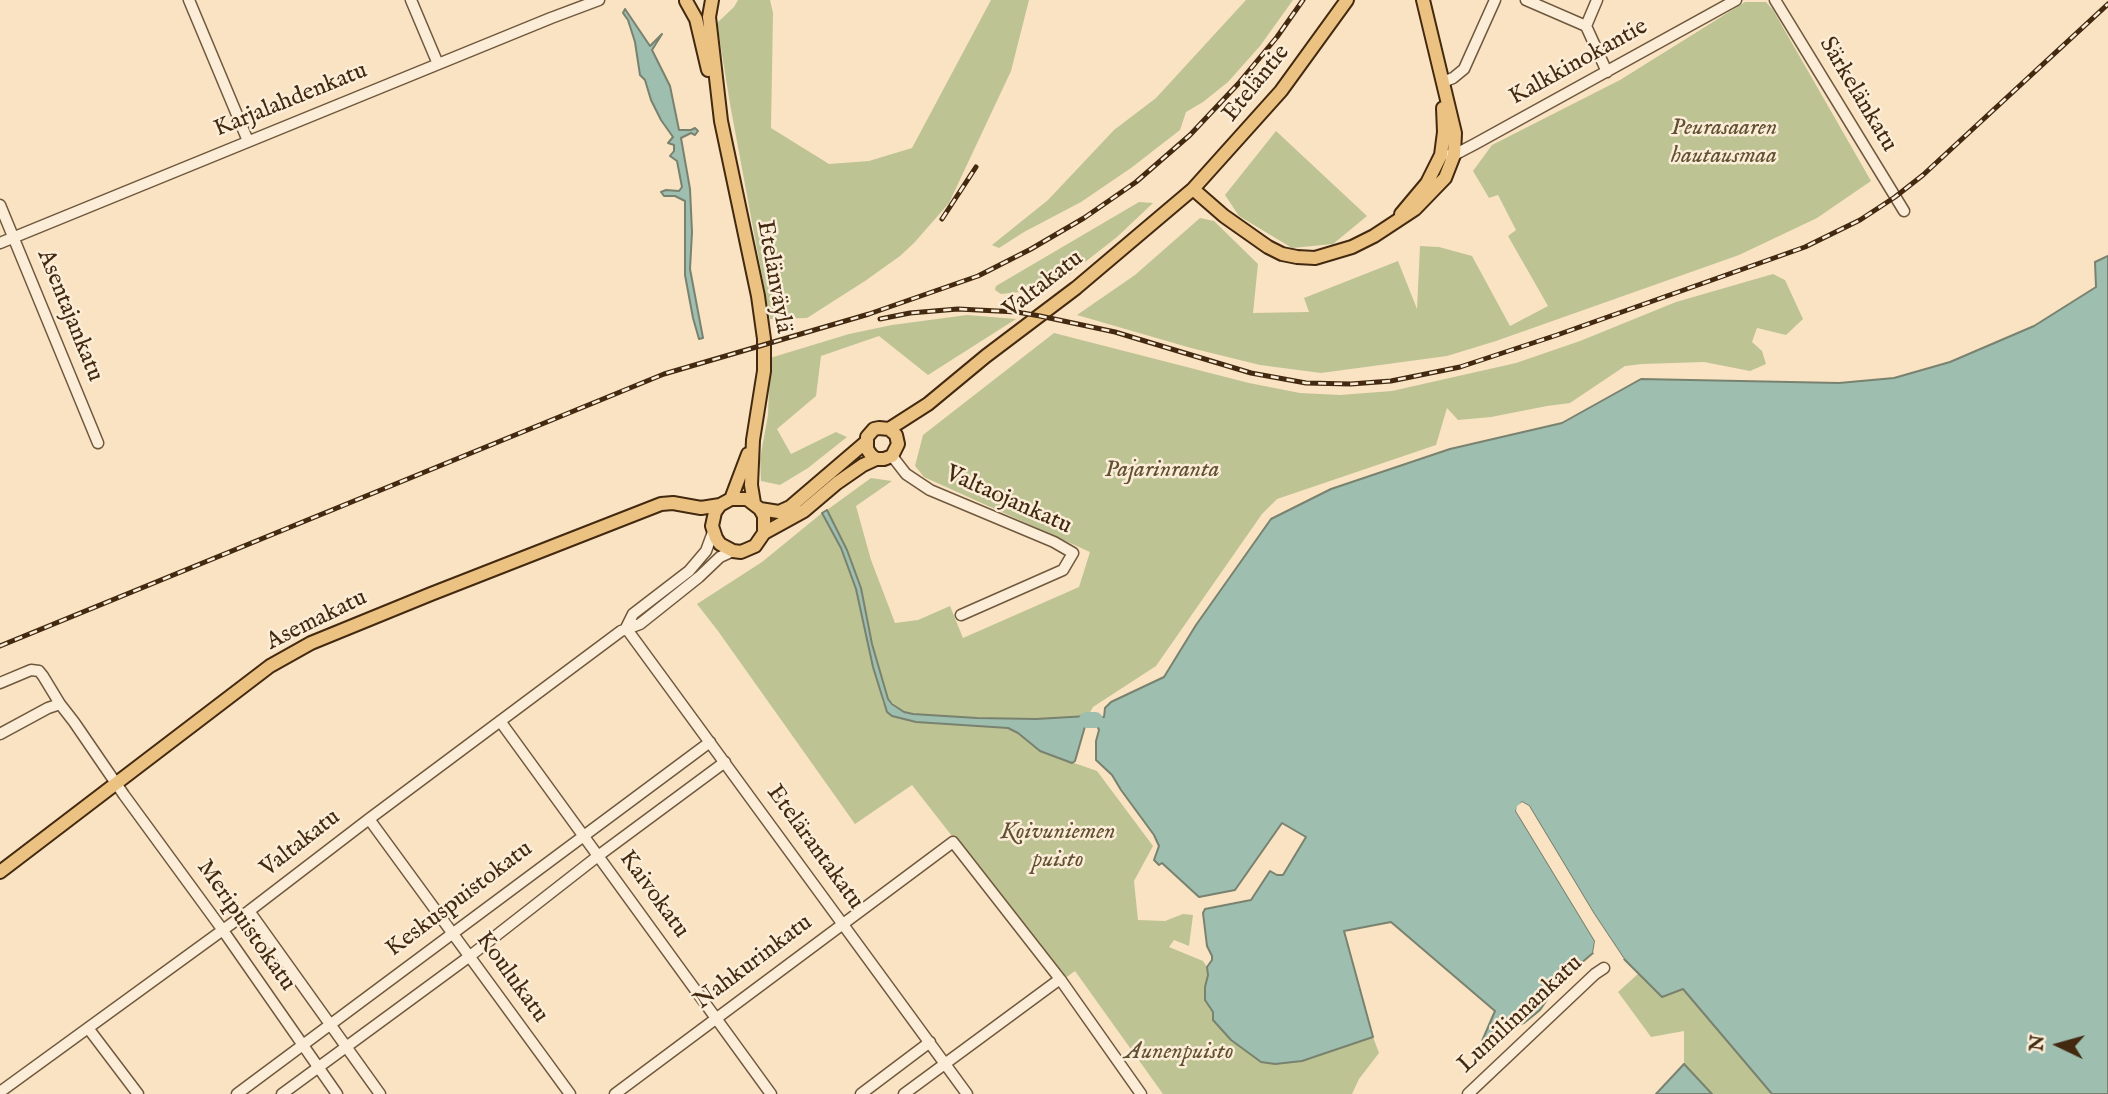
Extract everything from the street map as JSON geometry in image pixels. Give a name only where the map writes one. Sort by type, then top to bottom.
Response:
[{"type":"main road","points":[[685,0],[700,3],[710,0]]},
{"type":"main road","name":"Etelänväylä","points":[[685,0],[696,19],[721,121]]},
{"type":"main road","name":"Etelänväylä","points":[[710,0],[709,17],[721,121],[758,296],[764,339],[764,371],[753,440],[751,485],[757,506]]},
{"type":"main road","name":"Eteläntie","points":[[1193,189],[1281,92],[1347,0]]},
{"type":"main road","points":[[1193,189],[1223,216],[1268,247],[1297,257],[1314,258],[1352,247],[1415,209],[1445,178],[1454,155],[1455,133],[1423,0]]},
{"type":"main road","points":[[1394,222],[1427,183],[1441,155],[1444,132],[1443,82]]},
{"type":"main road","name":"Valtakatu","points":[[889,429],[918,411],[1076,288],[1193,189]]},
{"type":"main road","name":"Valtakatu","points":[[895,450],[918,411]]},
{"type":"main road","points":[[713,526],[726,502],[739,498],[779,512],[790,507],[866,442],[874,429],[889,429],[896,435],[895,450],[884,460],[871,455],[866,442]]},
{"type":"main road","name":"Etelänväylä","points":[[726,502],[753,440]]},
{"type":"main road","points":[[764,533],[804,511],[837,483],[876,459]]},
{"type":"main road","name":"Asemakatu","points":[[0,872],[270,666],[317,640],[661,504],[673,503],[701,508],[726,502]]},
{"type":"main road","points":[[701,508],[713,526],[720,544],[741,552],[755,546],[764,533],[766,525],[757,506]]},
{"type":"street","points":[[189,0],[247,141]]},
{"type":"street","points":[[411,0],[438,64]]},
{"type":"street","name":"Karjalahdenkatu","points":[[0,243],[599,0]]},
{"type":"street","points":[[1443,82],[1464,69],[1495,0]]},
{"type":"street","points":[[1526,0],[1586,26],[1607,72]]},
{"type":"street","points":[[1586,26],[1597,0]]},
{"type":"street","name":"Kalkkinokantie","points":[[1441,155],[1454,155],[1736,0]]},
{"type":"street","name":"Särkelänkatu","points":[[1775,0],[1904,211]]},
{"type":"street","name":"Asentajankatu","points":[[0,205],[98,443]]},
{"type":"street","name":"Valtaojankatu","points":[[895,450],[906,474],[930,490],[1054,542],[1073,553],[1063,570],[961,615]]},
{"type":"street","name":"Valtakatu","points":[[626,628],[634,614],[689,570],[706,551],[713,526]]},
{"type":"street","name":"Valtakatu","points":[[0,1092],[249,911],[626,628],[640,624],[720,557],[733,551]]},
{"type":"street","name":"Etelärantakatu","points":[[626,628],[967,1094]]},
{"type":"street","name":"Meripuistokatu","points":[[0,683],[34,669],[43,676],[60,704],[337,1094]]},
{"type":"street","points":[[0,734],[60,704]]},
{"type":"street","name":"Kaivokatu","points":[[500,721],[771,1094]]},
{"type":"street","name":"Keskuspuistokatu","points":[[237,1094],[710,742]]},
{"type":"street","name":"Keskuspuistokatu","points":[[282,1094],[470,956],[725,762]]},
{"type":"street","name":"Koulukatu","points":[[369,819],[570,1094]]},
{"type":"street","name":"Nahkurinkatu","points":[[615,1094],[953,842],[1060,979]]},
{"type":"street","name":"Meripuistokatu","points":[[249,911],[380,1094]]},
{"type":"street","name":"Lumilinnankatu","points":[[1468,1094],[1604,968]]},
{"type":"street","points":[[904,1094],[1060,979],[1141,1094]]},
{"type":"street","points":[[88,1028],[138,1094]]},
{"type":"street","points":[[861,1094],[930,1042]]},
{"type":"green space","points":[[738,0],[770,0],[773,13],[771,128],[829,164],[869,161],[912,148],[991,0],[1029,0],[1011,71],[949,203],[900,256],[807,318],[770,319],[717,23]]},
{"type":"green space","points":[[1246,0],[1293,0],[1260,46],[1228,82],[1186,112],[1180,130],[1081,202],[999,248],[992,245],[1048,200],[1114,130],[1156,98]]},
{"type":"green space","name":"Peurasaaren hautausmaa","points":[[1745,2],[1766,2],[1773,10],[1871,181],[1817,218],[1739,255],[1447,356],[1321,373],[1260,365],[1077,315],[1135,275],[1200,218],[1214,221],[1258,264],[1253,313],[1309,312],[1304,298],[1398,261],[1417,309],[1420,246],[1439,247],[1472,256],[1510,326],[1548,306],[1508,236],[1516,230],[1498,195],[1489,198],[1473,171],[1492,145],[1620,80]]},
{"type":"green space","points":[[1276,131],[1367,216],[1333,244],[1292,248],[1239,216],[1225,195]]},
{"type":"green space","points":[[1139,202],[1153,203],[1117,237],[1066,277],[1044,285],[1033,283],[1021,288],[1020,292],[1001,294],[995,290],[996,286]]},
{"type":"green space","name":"Pajarinranta","points":[[1773,274],[1785,280],[1803,319],[1786,335],[1757,328],[1752,342],[1762,351],[1766,364],[1750,371],[1704,362],[1625,366],[1570,403],[1458,420],[1447,408],[1436,445],[1277,499],[1262,514],[1156,666],[1093,707],[1088,716],[1036,719],[913,714],[904,712],[888,699],[872,644],[861,588],[827,510],[871,478],[892,481],[856,506],[871,560],[895,623],[918,620],[950,606],[963,638],[1079,587],[1090,552],[924,477],[915,466],[923,435],[1054,333],[1249,383],[1300,393],[1340,395],[1392,391],[1516,363],[1580,341],[1676,302]]},
{"type":"green space","points":[[967,315],[1016,319],[928,375],[879,336],[821,356],[816,396],[777,429],[791,454],[836,432],[847,437],[808,468],[780,485],[761,481],[760,459],[768,415],[770,358],[849,334]]},
{"type":"green space","name":"Koivuniemen puisto","points":[[822,513],[841,548],[856,589],[883,703],[916,722],[1008,728],[1040,751],[1097,771],[1153,846],[1134,881],[1138,920],[1165,921],[1183,914],[1193,915],[1189,946],[1174,940],[1169,947],[1203,961],[1207,967],[1209,1008],[1213,1012],[1214,1020],[1227,1036],[1261,1062],[1275,1064],[1302,1061],[1373,1037],[1379,1053],[1359,1079],[1352,1094],[1163,1094],[1075,971],[1064,979],[912,785],[855,824],[697,604],[762,562]]},
{"type":"green space","points":[[1639,973],[1662,997],[1683,988],[1772,1094],[1712,1094],[1684,1064],[1684,1031],[1651,1037],[1618,992]]},
{"type":"shaded area","points":[[625,9],[650,46],[662,34],[652,50],[670,86],[679,130],[695,128],[698,131],[695,135],[691,133],[681,138],[690,189],[690,269],[703,338],[699,339],[685,275],[685,201],[675,196],[664,196],[661,192],[679,191],[682,187],[677,161],[670,156],[674,145],[668,143],[673,137],[661,120],[645,80],[640,75],[635,42],[623,13]]},
{"type":"shaded area","points":[[2108,256],[2108,1094],[1772,1094],[1683,989],[1662,997],[1624,959],[1529,806],[1522,802],[1516,811],[1595,941],[1593,953],[1566,976],[1540,1010],[1524,1023],[1517,1025],[1507,1022],[1493,1046],[1484,1047],[1482,1041],[1495,1011],[1391,922],[1344,931],[1373,1037],[1302,1061],[1275,1064],[1261,1062],[1231,1040],[1213,1020],[1213,1012],[1205,1000],[1207,967],[1212,956],[1207,946],[1203,913],[1205,909],[1251,900],[1270,871],[1283,875],[1306,837],[1282,823],[1235,890],[1199,897],[1162,863],[1159,865],[1154,860],[1159,846],[1154,835],[1112,775],[1096,760],[1099,730],[1095,721],[1096,718],[1104,717],[1105,708],[1111,702],[1164,677],[1196,625],[1271,519],[1331,489],[1450,449],[1562,423],[1641,379],[1839,383],[1894,378],[1950,362],[2034,326],[2096,287],[2095,262]]},
{"type":"shaded area","points":[[827,510],[847,550],[861,588],[872,644],[888,699],[892,704],[913,714],[977,718],[1088,716],[1075,761],[1072,763],[1040,751],[1008,728],[916,722],[892,716],[887,712],[873,667],[856,589],[841,548],[822,513]]},
{"type":"shaded area","points":[[1684,1064],[1712,1094],[1656,1094]]},
{"type":"pier","points":[[1522,802],[1529,806],[1624,959],[1621,960],[1526,808],[1521,806],[1520,810],[1598,939],[1598,952],[1593,953],[1595,941],[1516,811]]},
{"type":"waterway","points":[[1087,720],[1095,720]]},
{"type":"railway","points":[[0,646],[664,374],[869,314],[978,276],[1084,218],[1136,182],[1190,135],[1238,84],[1303,0]]},
{"type":"railway","points":[[880,319],[910,313],[958,309],[1017,312],[1115,332],[1251,373],[1306,383],[1391,381],[1460,367],[1805,247],[1860,220],[1923,175],[2108,4]]},
{"type":"railway","points":[[942,219],[976,167]]},
{"type":"park label","name":"Aunenpuisto","points":[[1179,1053]]}]
